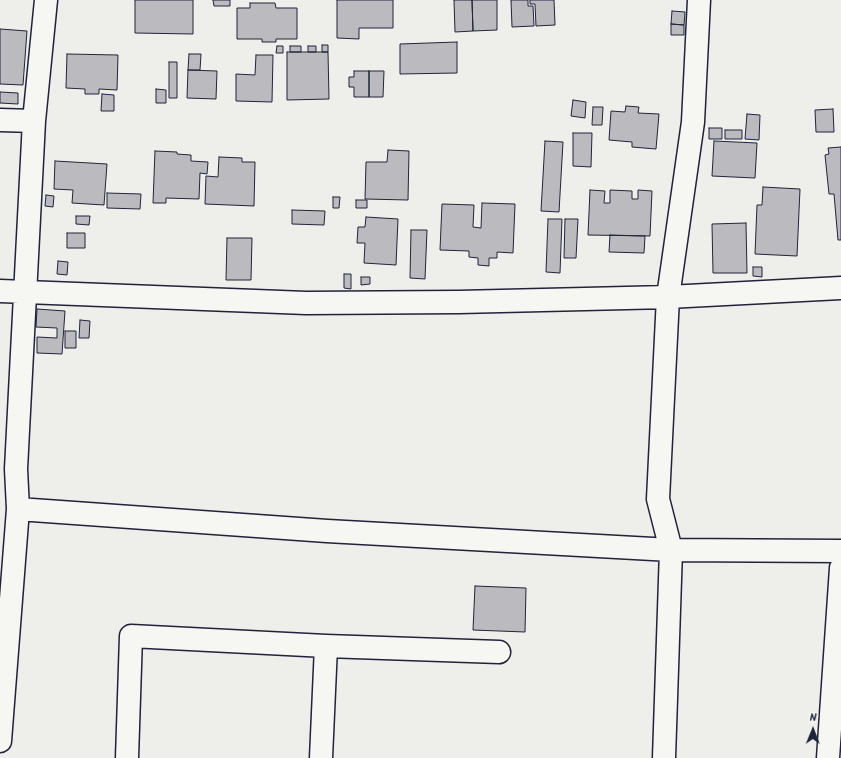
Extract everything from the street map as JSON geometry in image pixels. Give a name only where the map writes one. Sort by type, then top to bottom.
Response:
[{"type":"street","points":[[0,741],[18,509],[8,469],[25,292],[34,121],[46,0]]},
{"type":"street","points":[[664,758],[671,550],[658,499],[668,297],[693,122],[699,0]]},
{"type":"street","points":[[0,120],[34,121]]},
{"type":"street","points":[[0,291],[306,303],[466,302],[668,297],[841,288]]},
{"type":"street","points":[[18,509],[334,532],[671,550],[841,551]]},
{"type":"street","points":[[828,758],[841,568]]},
{"type":"street","points":[[127,758],[131,636],[326,646],[499,652]]},
{"type":"street","points":[[321,758],[326,646]]},
{"type":"building","points":[[135,0],[193,0],[193,34],[135,33]]},
{"type":"building","points":[[213,0],[230,0],[230,6],[214,6]]},
{"type":"building","points":[[337,0],[393,0],[393,28],[359,28],[359,39],[337,38]]},
{"type":"building","points":[[454,0],[472,0],[473,31],[455,32]]},
{"type":"building","points":[[472,0],[497,0],[497,30],[473,31]]},
{"type":"building","points":[[511,0],[528,0],[528,6],[533,6],[534,26],[512,27]]},
{"type":"building","points":[[530,0],[554,0],[555,25],[536,26],[535,4],[530,4]]},
{"type":"building","points":[[250,3],[275,3],[276,8],[297,8],[297,39],[276,39],[276,42],[262,42],[262,39],[237,39],[237,8],[250,8]]},
{"type":"building","points":[[672,11],[685,12],[684,25],[671,24]]},
{"type":"building","points":[[671,24],[684,25],[684,35],[671,35]]},
{"type":"building","points":[[0,29],[27,31],[23,85],[0,84]]},
{"type":"building","points":[[457,42],[457,73],[400,74],[400,44]]},
{"type":"building","points":[[322,45],[328,45],[328,52],[322,52]]},
{"type":"building","points":[[277,46],[283,46],[283,53],[276,53]]},
{"type":"building","points":[[290,46],[301,46],[301,52],[290,52]]},
{"type":"building","points":[[308,46],[316,46],[316,52],[308,52]]},
{"type":"building","points":[[287,52],[328,52],[329,99],[287,100]]},
{"type":"building","points":[[67,54],[118,55],[117,90],[99,89],[99,94],[85,94],[85,89],[66,88]]},
{"type":"building","points":[[189,54],[201,54],[200,70],[188,70]]},
{"type":"building","points":[[256,55],[273,55],[272,102],[236,101],[236,74],[255,75]]},
{"type":"building","points":[[169,62],[177,62],[177,98],[169,98]]},
{"type":"building","points":[[188,70],[217,71],[216,99],[187,98]]},
{"type":"building","points":[[354,71],[369,71],[369,97],[354,97],[354,87],[349,87],[349,77],[354,77]]},
{"type":"building","points":[[369,71],[384,71],[383,97],[369,97]]},
{"type":"building","points":[[156,89],[166,90],[166,103],[156,103]]},
{"type":"building","points":[[0,92],[18,93],[18,104],[0,103]]},
{"type":"building","points":[[102,94],[114,95],[114,111],[101,111]]},
{"type":"building","points":[[573,100],[586,102],[585,118],[571,116]]},
{"type":"building","points":[[626,106],[639,107],[638,113],[659,114],[656,149],[632,147],[632,142],[609,140],[611,111],[625,112]]},
{"type":"building","points":[[593,107],[603,107],[602,125],[592,125]]},
{"type":"building","points":[[833,109],[834,132],[816,132],[815,110]]},
{"type":"building","points":[[747,114],[760,115],[759,140],[745,139]]},
{"type":"building","points":[[709,128],[722,128],[722,139],[709,139]]},
{"type":"building","points":[[725,130],[742,130],[742,139],[725,139]]},
{"type":"building","points":[[573,133],[592,133],[591,167],[573,166]]},
{"type":"building","points":[[545,141],[563,142],[559,212],[541,211]]},
{"type":"building","points":[[714,141],[757,143],[755,178],[712,176]]},
{"type":"building","points":[[841,147],[841,240],[838,240],[834,194],[829,194],[825,155],[829,154],[828,148]]},
{"type":"building","points":[[388,150],[409,151],[408,200],[365,199],[366,162],[387,162]]},
{"type":"building","points":[[155,151],[177,152],[177,154],[191,155],[191,161],[208,162],[207,174],[200,173],[199,199],[166,198],[166,203],[153,203]]},
{"type":"building","points":[[219,157],[242,158],[242,162],[255,162],[254,206],[205,204],[206,176],[218,177]]},
{"type":"building","points":[[55,161],[107,164],[104,205],[72,203],[73,190],[54,189]]},
{"type":"building","points":[[763,187],[800,189],[797,256],[755,254],[757,205],[762,205]]},
{"type":"building","points":[[590,190],[605,191],[604,203],[610,203],[610,190],[632,191],[632,199],[638,199],[638,190],[652,191],[650,236],[588,235]]},
{"type":"building","points":[[107,193],[141,194],[140,209],[107,208]]},
{"type":"building","points":[[46,195],[54,196],[53,207],[45,206]]},
{"type":"building","points":[[333,197],[340,197],[339,208],[333,208]]},
{"type":"building","points":[[356,200],[367,200],[367,208],[356,208]]},
{"type":"building","points":[[482,203],[515,204],[513,253],[497,252],[497,258],[489,258],[489,266],[478,265],[478,258],[469,257],[469,251],[440,250],[442,204],[474,205],[473,227],[481,228]]},
{"type":"building","points":[[292,210],[325,211],[324,225],[292,224]]},
{"type":"building","points":[[76,216],[90,216],[89,225],[76,224]]},
{"type":"building","points":[[366,217],[398,219],[396,265],[364,263],[365,243],[357,243],[358,227],[365,227]]},
{"type":"building","points":[[548,219],[562,219],[560,273],[546,272]]},
{"type":"building","points":[[565,219],[578,219],[576,258],[564,258]]},
{"type":"building","points":[[746,223],[747,273],[713,273],[712,224]]},
{"type":"building","points":[[411,230],[427,230],[425,279],[410,278]]},
{"type":"building","points":[[67,233],[85,233],[85,248],[67,248]]},
{"type":"building","points":[[610,235],[645,236],[644,253],[609,252]]},
{"type":"building","points":[[227,238],[252,238],[251,280],[226,280]]},
{"type":"building","points":[[58,261],[68,262],[67,275],[57,274]]},
{"type":"building","points":[[753,267],[762,267],[762,277],[753,276]]},
{"type":"building","points":[[344,274],[351,274],[351,289],[344,288]]},
{"type":"building","points":[[361,277],[370,277],[370,284],[361,285]]},
{"type":"building","points":[[37,309],[65,311],[62,354],[37,353],[37,337],[57,338],[57,328],[36,327]]},
{"type":"building","points":[[80,320],[90,321],[89,338],[79,338]]},
{"type":"building","points":[[65,331],[76,331],[76,348],[65,348]]},
{"type":"building","points":[[475,586],[526,588],[525,632],[473,630]]}]
